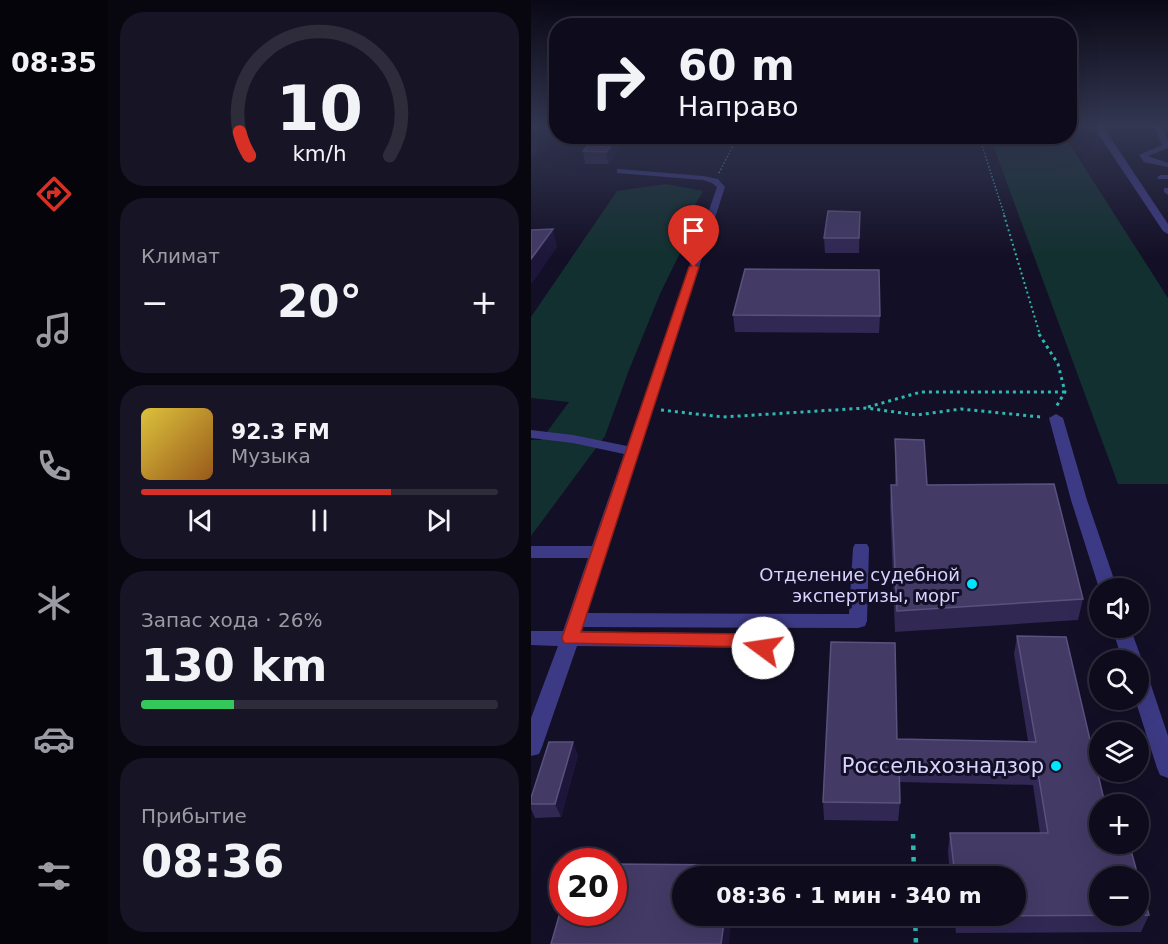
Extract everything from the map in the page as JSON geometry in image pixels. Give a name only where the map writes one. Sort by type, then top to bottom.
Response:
[{"type":"street","points":[[1126,169],[1168,231]]},
{"type":"street","points":[[531,747],[573,629],[721,187],[710,179],[620,171]]},
{"type":"street","points":[[1056,418],[1079,500],[1105,578]]},
{"type":"street","points":[[531,434],[584,441],[631,451]]},
{"type":"street","points":[[531,638],[573,629],[858,621],[861,548]]},
{"type":"street","points":[[531,552],[599,552]]},
{"type":"street","points":[[573,629],[752,641],[763,648]]},
{"type":"street","points":[[1149,710],[1168,768]]},
{"type":"path","points":[[710,179],[721,169]]},
{"type":"path","points":[[990,169],[1041,339],[1058,364],[1065,392]]},
{"type":"path","points":[[644,414],[663,409],[723,417],[799,414],[866,408],[921,392],[1065,392]]},
{"type":"path","points":[[866,408],[917,415],[961,409],[1056,418],[1056,404],[1065,392]]},
{"type":"path","points":[[913,834],[914,866]]},
{"type":"path","points":[[915,926],[916,944]]},
{"type":"green space","points":[[1002,169],[1086,169],[1168,298],[1168,484],[1118,484]]},
{"type":"green space","points":[[666,184],[703,191],[688,218],[680,253],[660,294],[605,436],[531,536],[531,440],[541,440],[569,402],[531,398],[531,317],[617,191]]},
{"type":"building","points":[[828,211],[860,212],[859,238],[824,238]]},
{"type":"building","points":[[553,229],[531,259],[531,230]]},
{"type":"building","points":[[745,269],[879,270],[880,316],[733,315]]},
{"type":"building","points":[[895,439],[924,440],[927,485],[1054,484],[1083,599],[897,611],[891,485],[897,485]]},
{"type":"building","points":[[1017,636],[1066,637],[1089,735],[1089,782],[1100,782],[1103,794],[1089,794],[1089,854],[1132,854],[1135,866],[1089,866],[1089,915],[1026,916],[1026,866],[954,866],[950,833],[1048,833],[1037,767],[899,764],[900,803],[823,802],[831,642],[895,643],[897,739],[1036,742]]},
{"type":"building","points":[[549,742],[573,742],[555,804],[531,804],[531,798]]},
{"type":"building","points":[[627,864],[731,865],[672,866],[672,926],[723,926],[721,944],[551,944],[556,926],[627,926]]},
{"type":"place","name":"Отделение судебной экспертизы, морг","points":[[972,584]]},
{"type":"place","name":"Россельхознадзор","points":[[1056,766]]},
{"type":"route","points":[[694,267],[570,638],[752,641],[763,648]]}]
